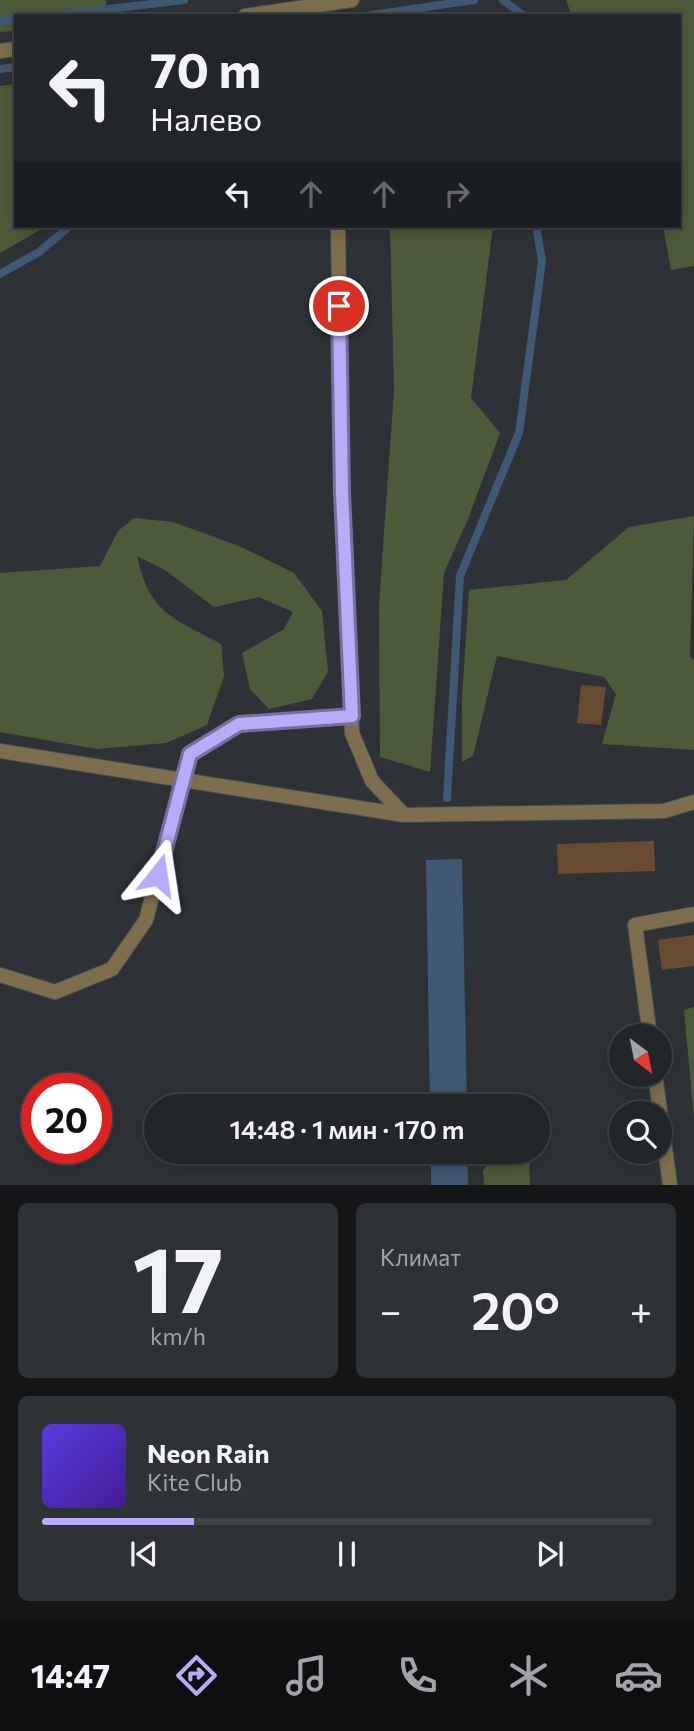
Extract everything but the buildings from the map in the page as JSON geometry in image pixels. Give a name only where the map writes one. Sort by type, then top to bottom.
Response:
[{"type":"street","points":[[263,14],[335,6],[352,0]]},
{"type":"street","points":[[338,228],[342,492],[352,733],[372,781],[404,815]]},
{"type":"street","points":[[0,975],[55,992],[112,969],[146,919],[190,754],[239,724],[352,716]]},
{"type":"street","points":[[0,751],[182,782],[404,815],[664,811],[694,802],[694,808]]},
{"type":"street","points":[[648,1024],[635,925],[694,914]]},
{"type":"street","points":[[657,1087],[670,1185]]},
{"type":"green space","points":[[0,0],[106,0],[108,14],[14,14],[14,31],[0,32]]},
{"type":"green space","points":[[566,0],[694,0],[694,266],[671,270],[663,228],[681,228],[681,14],[571,14]]},
{"type":"green space","points":[[14,84],[14,228],[44,228],[0,253],[0,86]]},
{"type":"green space","points":[[390,228],[493,228],[471,398],[500,433],[468,519],[444,573],[430,772],[380,757],[379,605],[394,390]]},
{"type":"green space","points":[[694,516],[690,656],[694,661],[694,750],[602,744],[616,694],[604,677],[497,656],[473,756],[462,762],[462,699],[469,590],[566,580],[629,527]]},
{"type":"green space","points":[[134,518],[173,522],[239,546],[294,573],[322,611],[328,672],[312,699],[269,709],[250,689],[242,653],[284,629],[293,612],[259,597],[214,607],[165,570],[137,556],[148,590],[156,602],[176,620],[221,644],[224,676],[207,725],[166,743],[97,749],[0,732],[0,573],[100,566],[118,531]]},
{"type":"green space","points":[[694,1007],[694,1119],[684,1010]]},
{"type":"green space","points":[[487,1164],[529,1164],[530,1185],[484,1185],[483,1171]]},
{"type":"water","points":[[462,859],[467,1094],[430,1094],[426,860]]},
{"type":"water","points":[[431,1164],[467,1164],[468,1185],[431,1185]]},
{"type":"waterway","points":[[68,14],[184,0]]},
{"type":"waterway","points":[[379,14],[474,0]]},
{"type":"waterway","points":[[503,0],[521,14]]},
{"type":"waterway","points":[[0,21],[14,19]]},
{"type":"waterway","points":[[0,69],[14,67]]},
{"type":"waterway","points":[[0,274],[39,252],[68,228]]},
{"type":"waterway","points":[[447,798],[460,576],[519,433],[542,261],[536,228]]},
{"type":"route","points":[[158,875],[190,754],[239,724],[352,716],[342,492],[339,306]]}]
